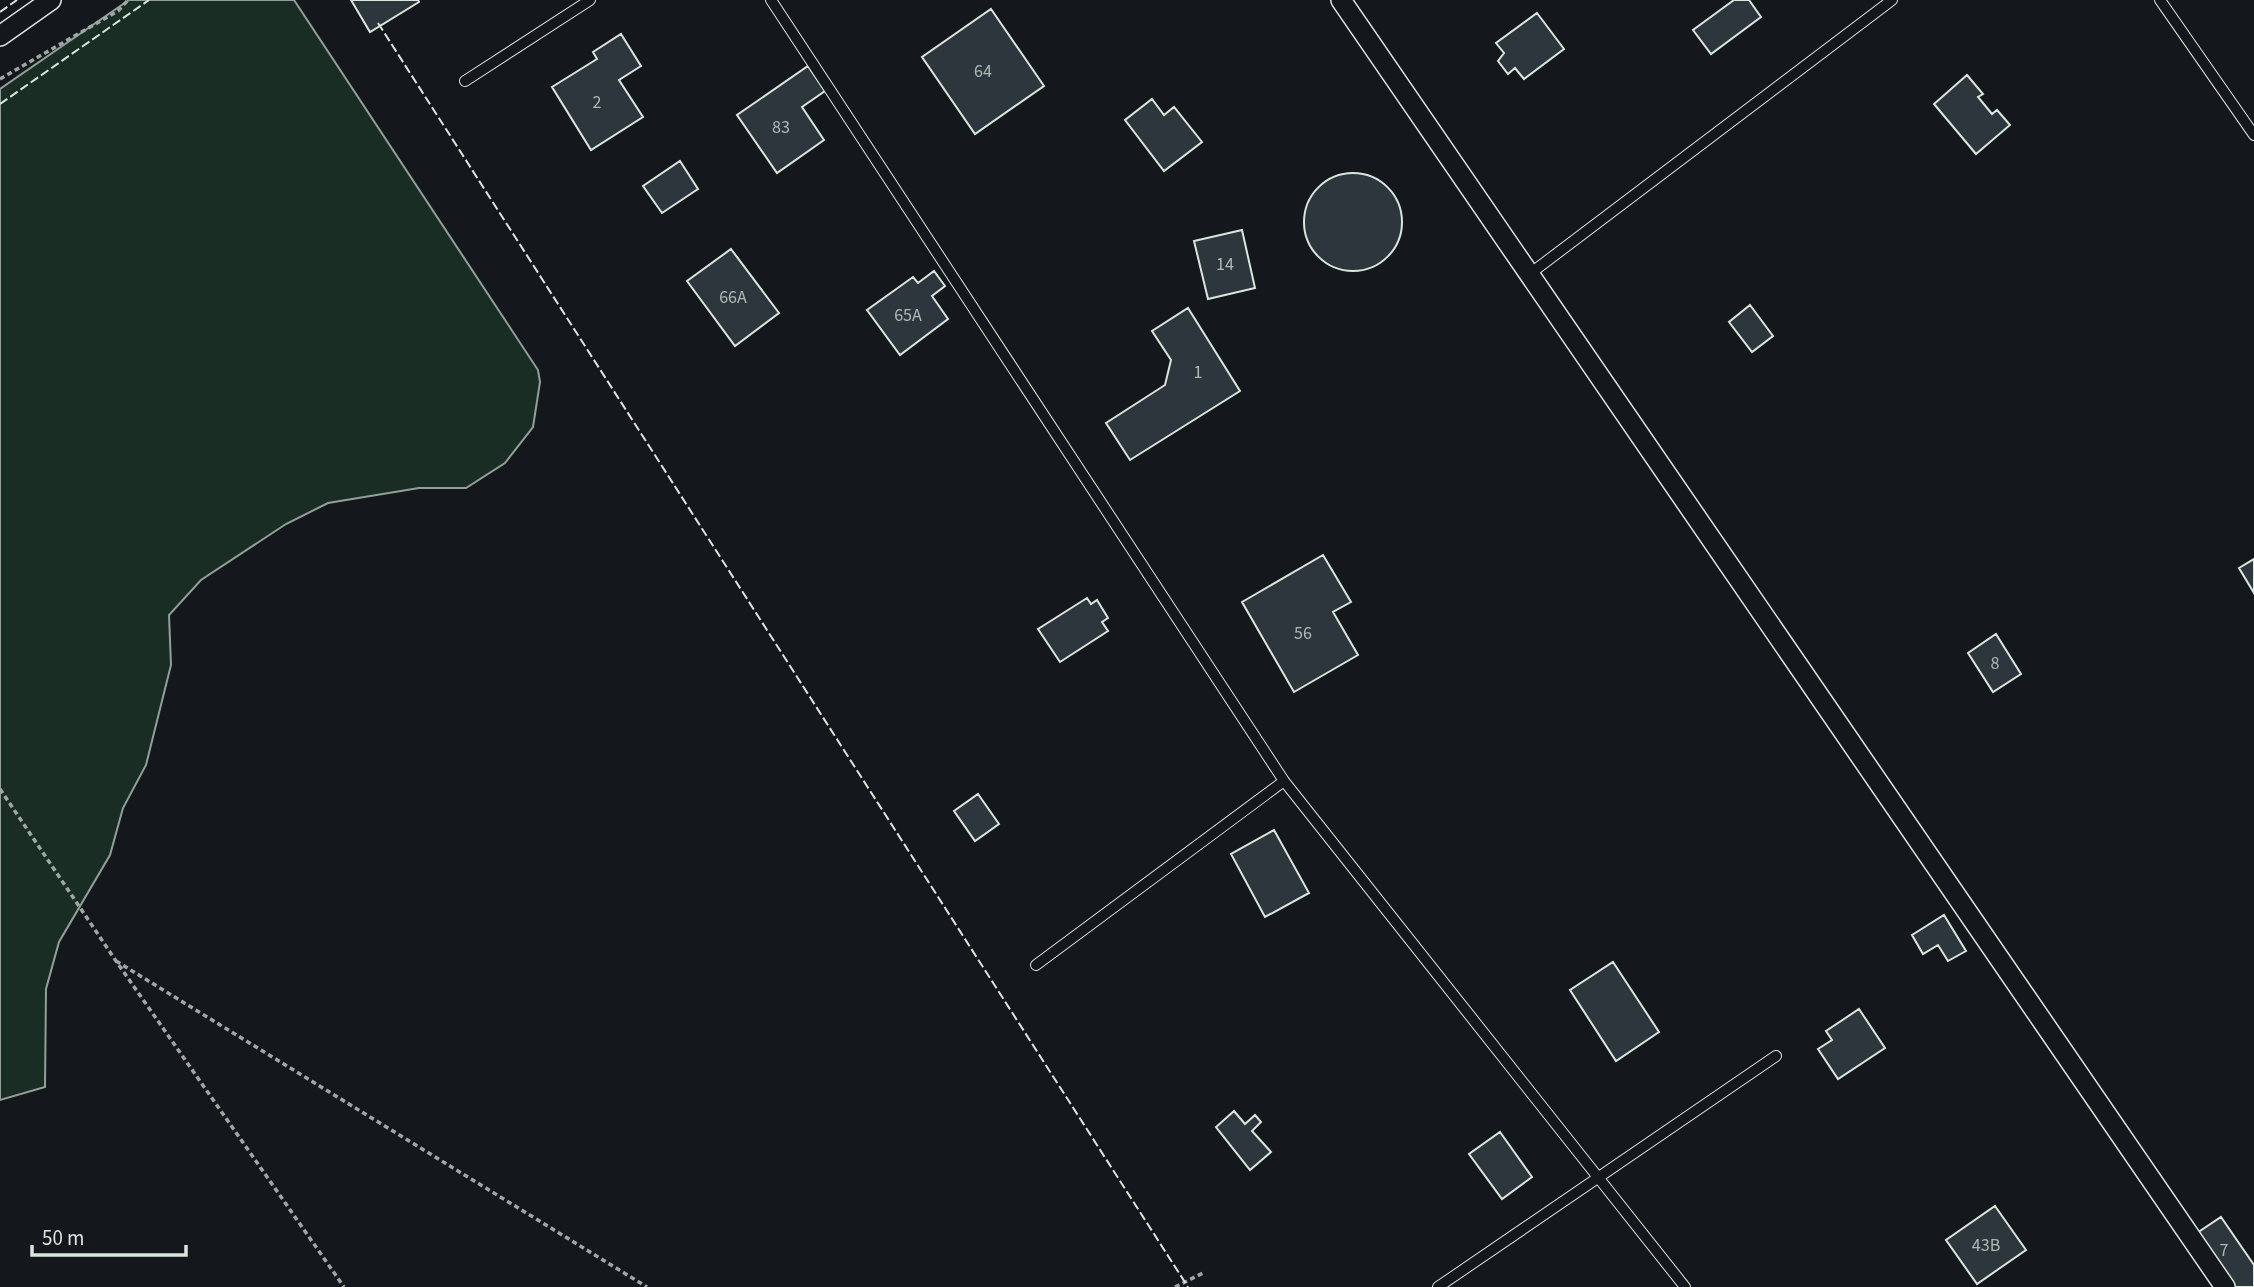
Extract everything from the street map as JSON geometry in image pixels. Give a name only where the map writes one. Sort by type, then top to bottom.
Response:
[{"type":"street","points":[[0,36],[51,0]]},
{"type":"street","points":[[1341,0],[2225,1287]]},
{"type":"lane","points":[[465,81],[590,0]]},
{"type":"lane","points":[[771,0],[1284,781],[1685,1287]]},
{"type":"lane","points":[[1531,274],[1892,0]]},
{"type":"lane","points":[[2160,0],[2254,135]]},
{"type":"lane","points":[[1036,965],[1284,781]]},
{"type":"lane","points":[[1438,1287],[1776,1056]]},
{"type":"path","points":[[0,79],[118,11],[128,0]]},
{"type":"path","points":[[0,789],[116,961],[344,1287]]},
{"type":"path","points":[[116,961],[647,1287]]},
{"type":"path","points":[[1175,1287],[1203,1273]]},
{"type":"green space","points":[[129,0],[294,0],[538,370],[540,382],[533,427],[505,463],[466,488],[419,488],[328,503],[286,524],[201,580],[169,615],[171,665],[146,765],[123,808],[110,855],[59,942],[46,989],[45,1087],[0,1100],[0,89]]},
{"type":"building","points":[[351,0],[418,0],[419,2],[370,32]]},
{"type":"building","points":[[1734,0],[1749,0],[1761,17],[1711,54],[1693,30]]},
{"type":"building","points":[[991,9],[1044,86],[975,134],[922,57]]},
{"type":"building","points":[[1537,13],[1564,49],[1524,79],[1515,68],[1508,74],[1498,61],[1504,53],[1496,43]]},
{"type":"building","points":[[621,34],[641,66],[619,80],[643,117],[591,150],[552,87],[597,59],[593,52]]},
{"type":"building","points":[[808,66],[825,91],[802,107],[824,140],[777,173],[737,115]]},
{"type":"building","points":[[1967,75],[1983,94],[1978,97],[1992,114],[1997,110],[2010,125],[1976,154],[1934,104]]},
{"type":"building","points":[[1152,99],[1164,115],[1174,107],[1202,142],[1164,171],[1125,120]]},
{"type":"building","points":[[680,161],[698,189],[662,213],[643,186]]},
{"type":"building","points":[[1353,173],[1372,177],[1387,188],[1398,203],[1402,222],[1398,241],[1387,256],[1372,267],[1353,271],[1334,267],[1319,256],[1308,241],[1304,222],[1308,203],[1319,188],[1334,177]]},
{"type":"building","points":[[1242,230],[1255,288],[1208,299],[1194,241]]},
{"type":"building","points":[[731,249],[779,313],[735,346],[687,281]]},
{"type":"building","points":[[934,271],[945,286],[932,296],[948,319],[900,355],[867,310],[913,277],[918,283]]},
{"type":"building","points":[[1750,305],[1773,336],[1752,352],[1729,322]]},
{"type":"building","points":[[1188,308],[1240,391],[1130,460],[1106,423],[1165,385],[1171,360],[1152,331]]},
{"type":"building","points":[[1323,555],[1351,602],[1333,612],[1358,655],[1294,692],[1242,602]]},
{"type":"building","points":[[2254,559],[2254,593],[2239,568]]},
{"type":"building","points":[[1087,598],[1091,604],[1097,600],[1108,618],[1102,622],[1108,631],[1060,662],[1038,629]]},
{"type":"building","points":[[1996,634],[2021,674],[1993,692],[1968,653]]},
{"type":"building","points":[[978,794],[999,824],[975,841],[954,811]]},
{"type":"building","points":[[1274,830],[1309,893],[1265,917],[1231,854]]},
{"type":"building","points":[[1944,915],[1966,951],[1948,961],[1938,945],[1923,954],[1912,935]]},
{"type":"building","points":[[1613,962],[1659,1032],[1616,1061],[1570,990]]},
{"type":"building","points":[[1859,1009],[1885,1048],[1838,1079],[1818,1049],[1832,1040],[1826,1031]]},
{"type":"building","points":[[1234,1111],[1245,1124],[1255,1115],[1261,1122],[1252,1131],[1271,1152],[1250,1170],[1216,1127]]},
{"type":"building","points":[[1500,1132],[1532,1177],[1502,1199],[1469,1154]]},
{"type":"building","points":[[1995,1206],[2026,1250],[1977,1284],[1946,1240]]},
{"type":"building","points":[[2221,1217],[2254,1265],[2254,1287],[2230,1287],[2194,1235]]},
{"type":"fence","points":[[0,12],[17,0]]},
{"type":"fence","points":[[0,104],[149,0]]},
{"type":"fence","points":[[378,23],[1188,1287]]}]
